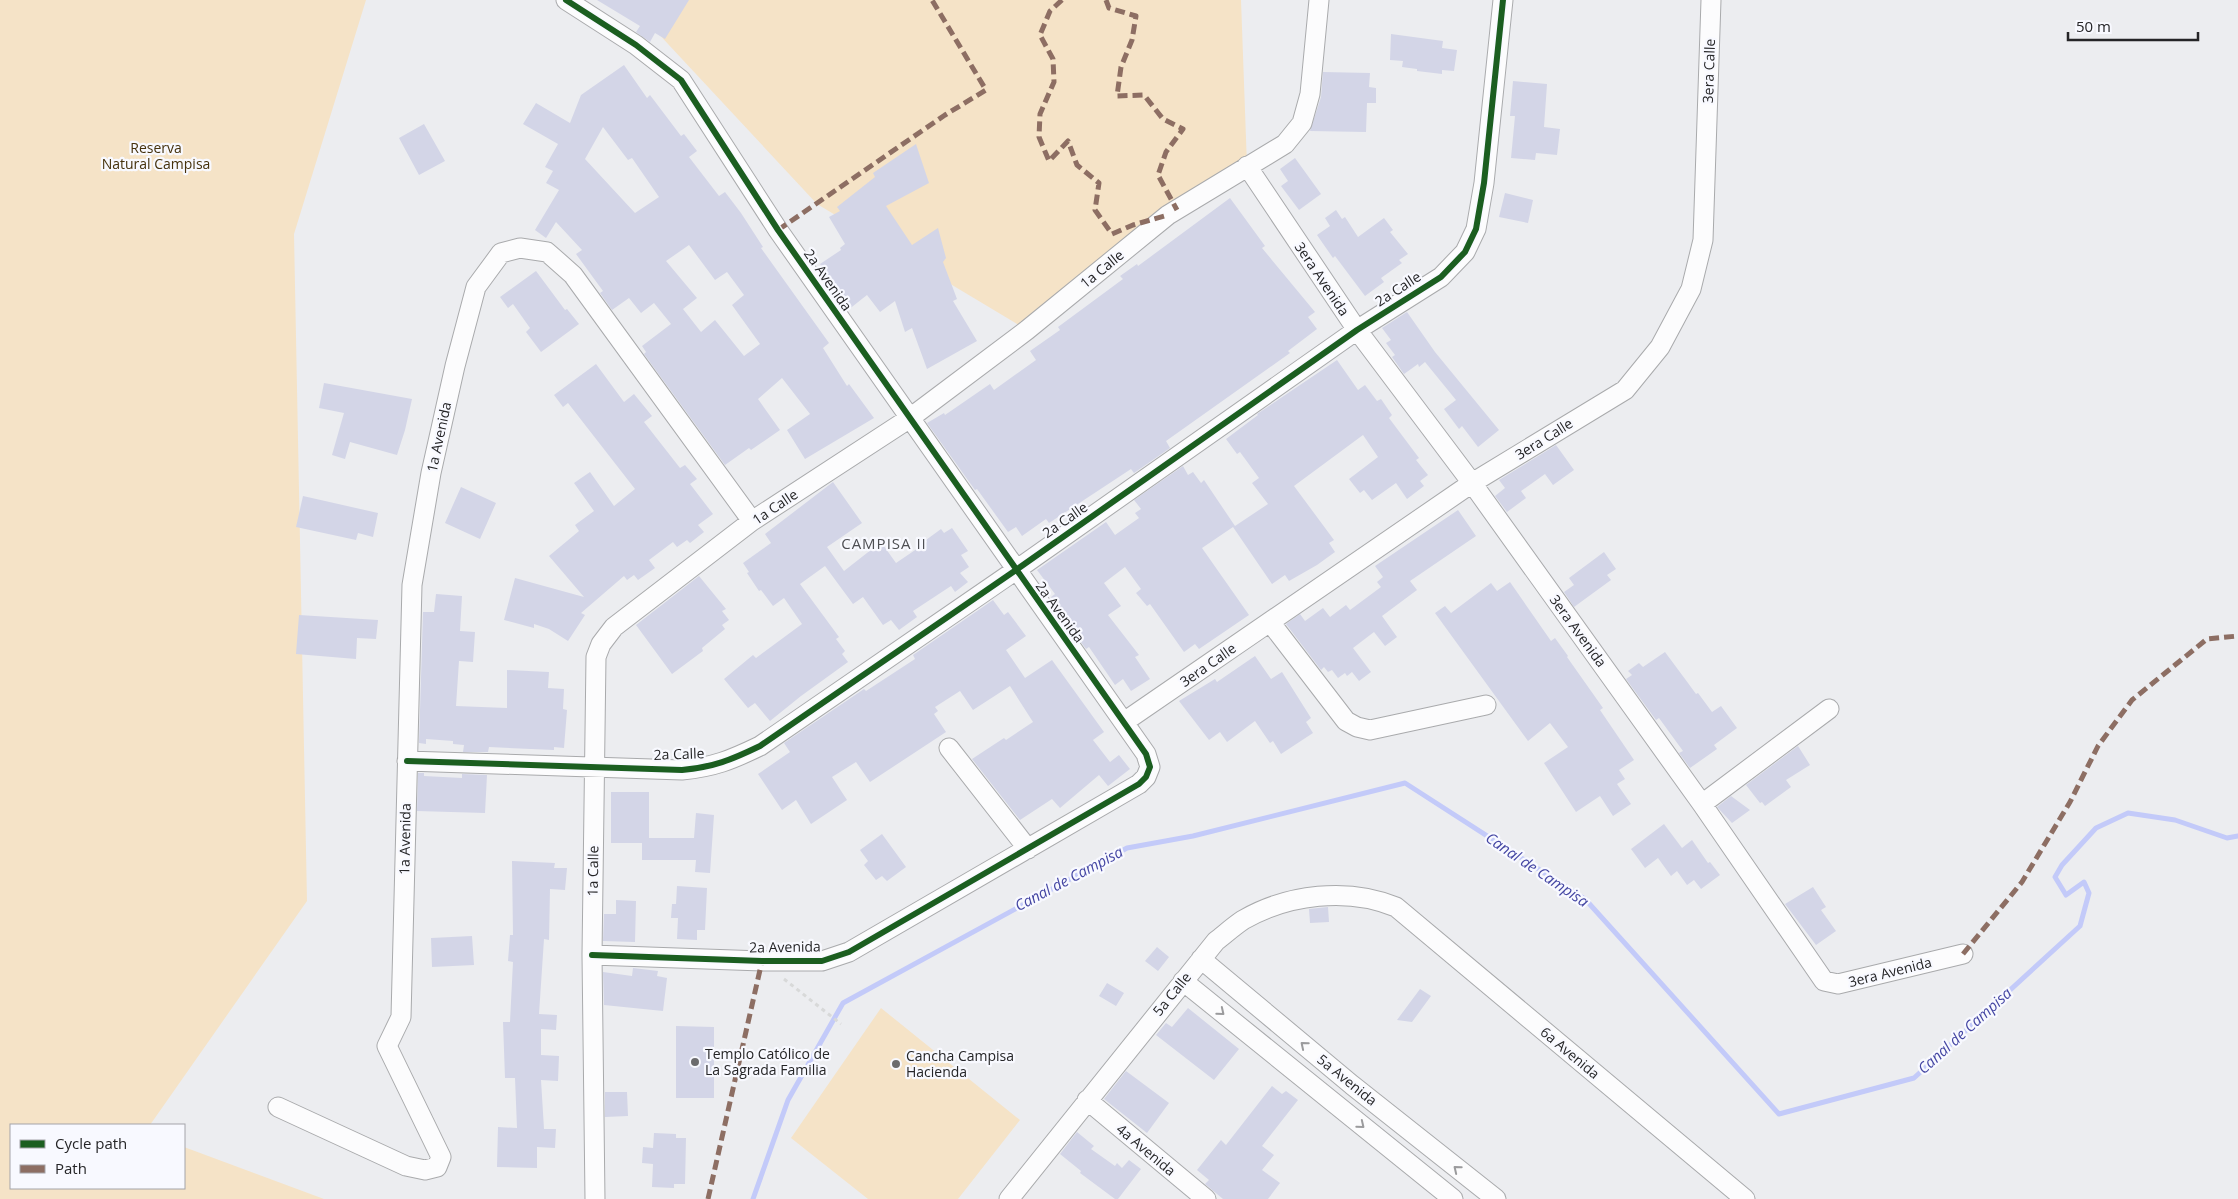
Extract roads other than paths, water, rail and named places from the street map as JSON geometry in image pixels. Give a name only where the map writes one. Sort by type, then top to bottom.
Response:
[{"type":"street","name":"2a Avenida","points":[[566,0],[636,45],[681,80],[778,230],[1124,722],[1146,754],[1150,767],[1146,777],[1140,784],[849,952],[822,961],[762,961],[592,955]]},
{"type":"street","name":"1a Calle","points":[[595,1199],[592,955],[596,657],[601,644],[614,627],[752,521],[910,418],[1027,330],[1168,215],[1285,144],[1302,123],[1310,94],[1319,0]]},
{"type":"street","name":"2a Calle","points":[[407,761],[682,770],[705,768],[729,762],[760,746],[1016,570],[1357,330],[1441,277],[1465,252],[1476,229],[1484,183],[1503,0]]},
{"type":"street","name":"3era Calle","points":[[1124,722],[1472,484],[1625,390],[1660,346],[1691,289],[1703,240],[1711,0]]},
{"type":"street","name":"3era Avenida","points":[[1247,166],[1357,330],[1472,484],[1702,804],[1824,980],[1838,984],[1963,954]]},
{"type":"street","name":"1a Avenida","points":[[278,1106],[406,1166],[425,1170],[437,1167],[441,1157],[387,1046],[401,1017],[412,585],[431,473],[476,287],[501,253],[520,248],[547,252],[573,275],[752,521]]},
{"type":"street","points":[[1270,622],[1346,721],[1357,727],[1370,730],[1486,705]]},
{"type":"street","points":[[1702,804],[1829,709]]},
{"type":"street","points":[[949,748],[1028,849]]},
{"type":"street","name":"5a Calle","points":[[1008,1199],[1216,941],[1243,920],[1281,902],[1348,895],[1376,899],[1396,907]]},
{"type":"street","name":"6a Avenida","points":[[1396,907],[1745,1199]]},
{"type":"street","name":"5a Avenida","points":[[1201,959],[1352,1085],[1496,1199]]},
{"type":"street","name":"5a Avenida","points":[[1183,981],[1453,1199]]},
{"type":"street","points":[[1337,1106],[1352,1085]]},
{"type":"street","name":"4a Avenida","points":[[1087,1100],[1206,1199]]},
{"type":"waterway","name":"Canal de Campisa","points":[[753,1199],[788,1100],[843,1003],[1127,848],[1193,836],[1405,783],[1585,899],[1779,1114],[1914,1078],[2080,926],[2089,893],[2084,882],[2066,895],[2055,877],[2062,865],[2096,828],[2128,813],[2175,820],[2227,838],[2238,836]]},
{"type":"place","name":"Templo Católico de La Sagrada Familia","points":[[695,1062]]},
{"type":"place","name":"Cancha Campisa Hacienda","points":[[896,1064]]},
{"type":"district","name":"CAMPISA II","points":[[884,544]]},
{"type":"park label","name":"Reserva Natural Campisa","points":[[156,156]]}]
